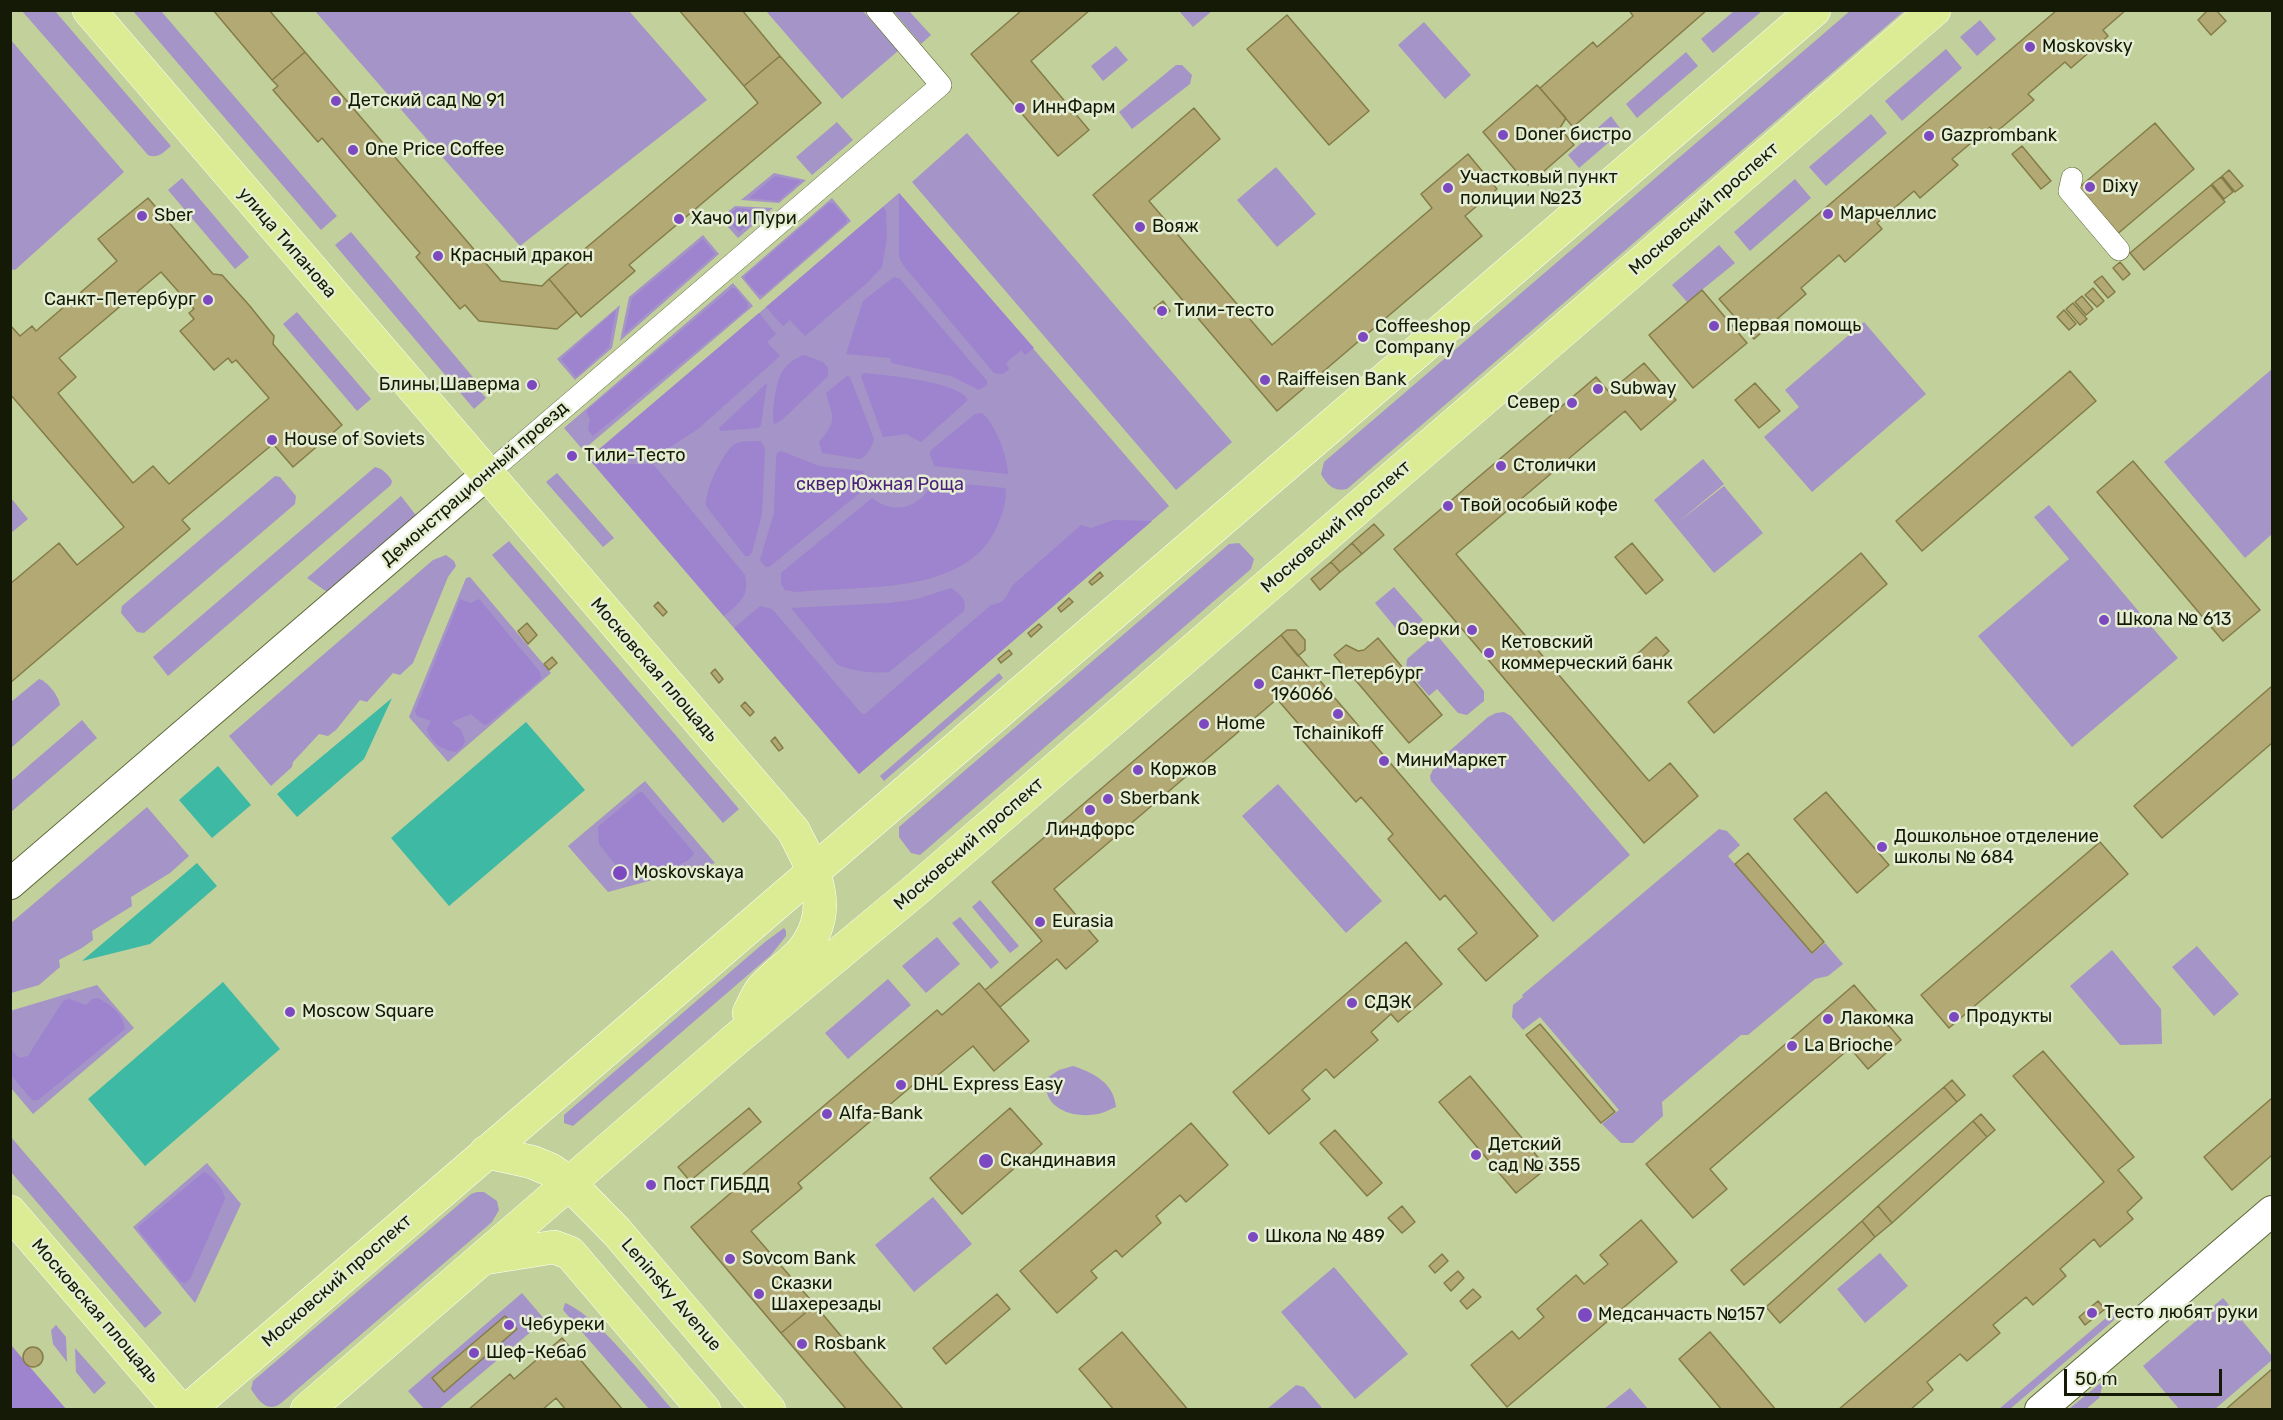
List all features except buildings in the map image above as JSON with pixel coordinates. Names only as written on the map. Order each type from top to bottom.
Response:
[{"type":"main road","name":"улица Типанова","points":[[88,10],[486,475]]},
{"type":"main road","name":"Московский проспект","points":[[188,1410],[1814,10]]},
{"type":"main road","name":"Московский проспект","points":[[307,1410],[736,1039],[918,888],[1934,10]]},
{"type":"main road","name":"Московская площадь","points":[[486,475],[793,830],[814,870]]},
{"type":"main road","name":"Московский проспект","points":[[736,1039],[761,990],[800,953],[811,937],[820,916],[821,896],[814,870]]},
{"type":"main road","points":[[486,1152],[532,1162],[551,1170],[570,1184]]},
{"type":"main road","name":"Leninsky Avenue","points":[[570,1184],[617,1232],[769,1410]]},
{"type":"main road","name":"Московская площадь","points":[[10,1212],[180,1410]]},
{"type":"main road","points":[[483,1258],[554,1247],[570,1254],[704,1410]]},
{"type":"street","name":"Демонстрационный проезд","points":[[10,884],[941,85],[877,10]]},
{"type":"street","points":[[2072,178],[2069,191],[2119,250]]},
{"type":"street","points":[[2040,1410],[2272,1211]]},
{"type":"green space","points":[[22,11],[55,11],[171,146],[158,155],[148,155]]},
{"type":"green space","points":[[133,11],[161,11],[337,216],[321,230]]},
{"type":"green space","points":[[315,11],[629,11],[707,100],[520,246]]},
{"type":"green space","points":[[766,11],[863,11],[898,51],[842,99]]},
{"type":"green space","points":[[893,11],[909,11],[931,35],[921,44]]},
{"type":"green space","points":[[1179,11],[1212,11],[1193,27]]},
{"type":"green space","points":[[1734,11],[1762,11],[1713,53],[1701,39]]},
{"type":"green space","points":[[1850,11],[1904,11],[1347,489],[1338,489],[1328,484],[1321,474],[1324,462]]},
{"type":"green space","points":[[1980,20],[1996,39],[1977,56],[1960,37]]},
{"type":"green space","points":[[1424,22],[1471,75],[1445,99],[1398,45]]},
{"type":"green space","points":[[10,39],[124,172],[15,270],[10,269]]},
{"type":"green space","points":[[1116,46],[1128,60],[1103,81],[1091,66]]},
{"type":"green space","points":[[1946,49],[1962,68],[1902,121],[1885,101]]},
{"type":"green space","points":[[1686,52],[1698,66],[1637,118],[1626,104]]},
{"type":"green space","points":[[1176,65],[1182,65],[1192,75],[1190,84],[1132,129],[1119,112]]},
{"type":"green space","points":[[1871,114],[1887,133],[1826,186],[1809,167]]},
{"type":"green space","points":[[1611,116],[1622,131],[1579,168],[1568,155]]},
{"type":"green space","points":[[837,122],[853,140],[812,175],[796,157]]},
{"type":"green space","points":[[967,133],[1232,442],[1176,490],[912,182]]},
{"type":"green space","points":[[1276,167],[1316,214],[1277,247],[1237,200]]},
{"type":"green space","points":[[774,173],[806,180],[779,203],[741,200]]},
{"type":"green space","points":[[182,178],[249,257],[235,269],[168,190]]},
{"type":"green space","points":[[1795,179],[1811,198],[1750,251],[1734,232]]},
{"type":"green space","name":"сквер Южная Роща","points":[[899,193],[1169,506],[859,774],[589,459]]},
{"type":"green space","points":[[832,198],[851,221],[760,300],[741,277]]},
{"type":"green space","points":[[735,206],[773,208],[738,238],[720,218]]},
{"type":"green space","points":[[351,232],[477,382],[474,384],[486,398],[474,409],[335,245]]},
{"type":"green space","points":[[703,235],[719,254],[620,341],[629,297]]},
{"type":"green space","points":[[1719,245],[1735,263],[1687,302],[1672,285]]},
{"type":"green space","points":[[733,283],[753,306],[583,450],[564,428]]},
{"type":"green space","points":[[620,305],[612,348],[575,380],[557,359]]},
{"type":"green space","points":[[297,312],[371,399],[357,411],[283,324]]},
{"type":"green space","points":[[1864,322],[1926,394],[1812,492],[1764,437],[1799,407],[1785,390]]},
{"type":"green space","points":[[2272,369],[2272,534],[2245,558],[2164,462]]},
{"type":"green space","points":[[1703,459],[1724,484],[1676,524],[1724,486],[1763,533],[1714,573],[1654,500]]},
{"type":"green space","points":[[375,467],[387,474],[392,481],[391,485],[168,676],[153,657]]},
{"type":"green space","points":[[557,473],[614,538],[603,547],[546,482]]},
{"type":"green space","points":[[275,476],[280,477],[296,496],[295,504],[144,633],[137,632],[121,613],[122,606]]},
{"type":"green space","points":[[401,496],[418,518],[330,594],[307,578]]},
{"type":"green space","points":[[11,498],[28,519],[10,533]]},
{"type":"green space","points":[[2049,505],[2178,658],[2072,747],[1978,636],[2069,559],[2034,517]]},
{"type":"green space","points":[[509,541],[739,809],[723,823],[492,555]]},
{"type":"green space","points":[[1239,543],[1254,559],[1251,569],[920,855],[911,853],[899,837],[899,827],[1229,544]]},
{"type":"green space","points":[[446,555],[454,561],[456,566],[448,577],[413,663],[400,675],[393,673],[367,702],[360,700],[336,730],[328,736],[319,734],[293,762],[292,767],[271,786],[229,736],[433,560]]},
{"type":"green space","points":[[470,577],[551,673],[448,762],[409,717],[466,578]]},
{"type":"green space","points":[[1394,587],[1423,620],[1403,637],[1375,603]]},
{"type":"green space","points":[[1436,634],[1484,691],[1484,701],[1467,715],[1458,713],[1437,689],[1429,696],[1406,669],[1407,659]]},
{"type":"green space","points":[[999,673],[1003,678],[884,781],[880,776]]},
{"type":"green space","points":[[39,679],[52,689],[60,705],[11,748],[11,702]]},
{"type":"green space","points":[[1504,712],[1511,716],[1630,855],[1553,922],[1431,781],[1430,776],[1436,763],[1488,717]]},
{"type":"green space","points":[[82,720],[97,738],[11,812],[11,781]]},
{"type":"green space","points":[[645,781],[715,863],[608,892],[568,846]]},
{"type":"green space","points":[[1278,784],[1382,901],[1346,933],[1242,816]]},
{"type":"green space","points":[[147,807],[189,856],[170,873],[131,897],[132,906],[92,931],[93,940],[59,960],[60,967],[39,985],[11,993],[11,923]]},
{"type":"green space","points":[[1719,829],[1727,831],[1740,845],[1728,856],[1812,954],[1825,943],[1843,964],[1828,976],[1815,979],[1748,1035],[1741,1035],[1662,1102],[1663,1116],[1633,1143],[1621,1143],[1602,1124],[1619,1110],[1540,1017],[1523,1030],[1512,1017],[1513,1005]]},
{"type":"green space","points":[[980,900],[1019,946],[1010,953],[972,907]]},
{"type":"green space","points":[[960,917],[999,962],[991,969],[952,923]]},
{"type":"green space","points":[[784,928],[786,936],[771,955],[573,1126],[564,1123],[564,1115]]},
{"type":"green space","points":[[937,937],[960,964],[926,993],[902,966]]},
{"type":"green space","points":[[2197,946],[2239,994],[2214,1016],[2172,967]]},
{"type":"green space","points":[[2112,950],[2161,1009],[2162,1044],[2120,1045],[2070,986]]},
{"type":"green space","points":[[888,979],[911,1005],[848,1059],[825,1033]]},
{"type":"green space","points":[[97,985],[134,1028],[33,1114],[11,1088],[10,1011]]},
{"type":"green space","points":[[1073,1066],[1102,1080],[1111,1091],[1116,1107],[1098,1114],[1078,1115],[1053,1104],[1048,1097],[1047,1078],[1059,1070]]},
{"type":"green space","points":[[11,1137],[162,1313],[145,1328],[11,1172]]},
{"type":"green space","points":[[207,1163],[241,1204],[195,1303],[133,1227]]},
{"type":"green space","points":[[484,1192],[497,1201],[499,1210],[492,1222],[280,1404],[271,1407],[260,1401],[251,1389],[253,1381],[471,1194]]},
{"type":"green space","points":[[933,1197],[972,1244],[914,1292],[875,1245]]},
{"type":"green space","points":[[1880,1253],[1908,1286],[1865,1323],[1837,1289]]},
{"type":"green space","points":[[1334,1267],[1408,1354],[1355,1399],[1281,1312]]},
{"type":"green space","points":[[522,1293],[545,1320],[439,1409],[424,1409],[408,1391]]},
{"type":"green space","points":[[2223,1298],[2272,1356],[2272,1360],[2215,1409],[2179,1409],[2143,1366]]},
{"type":"green space","points":[[565,1303],[578,1310],[607,1335],[672,1409],[649,1409],[563,1310]]},
{"type":"green space","points":[[2113,1312],[2115,1318],[2113,1321],[2010,1409],[1999,1409]]},
{"type":"green space","points":[[56,1325],[66,1337],[67,1362],[53,1344],[51,1330]]},
{"type":"green space","points":[[75,1348],[106,1383],[94,1394],[76,1372]]},
{"type":"green space","points":[[2104,1380],[2099,1398],[2086,1409],[2069,1409]]},
{"type":"green space","points":[[1296,1385],[1304,1387],[1323,1409],[1267,1409]]},
{"type":"green space","points":[[1630,1388],[1648,1409],[1604,1409]]},
{"type":"shaded area","points":[[775,176],[801,181],[778,201],[749,198]]},
{"type":"shaded area","points":[[899,193],[1034,348],[1025,355],[1021,350],[1006,363],[1009,369],[1003,374],[994,373],[903,265],[899,257]]},
{"type":"shaded area","points":[[829,203],[833,203],[847,219],[846,223],[763,295],[759,295],[745,276]]},
{"type":"shaded area","points":[[883,207],[886,211],[887,238],[882,267],[868,282],[805,336],[790,320],[783,326],[766,307]]},
{"type":"shaded area","points":[[737,208],[765,211],[739,232],[725,217]]},
{"type":"shaded area","points":[[703,239],[715,254],[624,334],[632,298]]},
{"type":"shaded area","points":[[894,277],[900,279],[987,381],[987,385],[979,390],[951,376],[892,363],[890,358],[846,354],[863,301]]},
{"type":"shaded area","points":[[732,288],[735,288],[748,304],[748,308],[593,436],[588,430],[590,420],[586,411]]},
{"type":"shaded area","points":[[616,310],[609,347],[576,377],[561,359]]},
{"type":"shaded area","points":[[759,313],[776,334],[767,342],[780,356],[698,429],[664,451],[598,450]]},
{"type":"shaded area","points":[[804,355],[823,362],[828,368],[828,376],[782,420],[774,424],[776,390],[780,376],[789,364]]},
{"type":"shaded area","points":[[864,373],[937,384],[951,388],[968,400],[921,442],[906,434],[883,437],[861,376]]},
{"type":"shaded area","points":[[847,376],[850,377],[874,439],[869,451],[860,459],[822,453],[819,442],[829,429],[832,419],[826,393]]},
{"type":"shaded area","points":[[767,383],[761,425],[758,428],[720,431],[719,428]]},
{"type":"shaded area","points":[[982,413],[992,424],[1000,441],[1008,474],[934,466],[930,451],[975,414]]},
{"type":"shaded area","points":[[761,441],[765,449],[762,514],[752,552],[749,556],[745,556],[706,506],[706,499],[716,471],[726,453],[737,443]]},
{"type":"shaded area","points":[[781,451],[819,466],[863,471],[867,487],[769,567],[766,567],[760,560],[774,513],[776,458],[777,453]]},
{"type":"shaded area","points":[[589,459],[616,464],[653,464],[745,575],[745,594],[739,603],[724,616]]},
{"type":"shaded area","points":[[934,481],[1005,488],[1005,502],[998,524],[984,548],[963,564],[938,576],[911,583],[796,592],[785,590],[781,584],[781,573],[872,498],[886,506],[900,508],[920,499]]},
{"type":"shaded area","points":[[1114,520],[1152,521],[859,774],[734,628],[760,606],[772,609],[861,713],[865,714],[991,605],[1003,601],[1013,585],[1081,525],[1091,528]]},
{"type":"shaded area","points":[[951,588],[965,603],[964,611],[889,672],[863,672],[838,665],[791,608],[889,603],[917,599]]},
{"type":"shaded area","points":[[460,599],[471,603],[479,599],[540,672],[541,679],[488,724],[484,725],[471,714],[451,722],[461,730],[465,741],[456,752],[446,750],[434,742],[427,729],[431,721],[417,716],[415,711]]},
{"type":"shaded area","points":[[642,792],[694,853],[690,858],[675,866],[627,876],[599,844],[598,827]]},
{"type":"shaded area","points":[[98,998],[116,1011],[125,1029],[38,1100],[32,1100],[11,1075],[11,1049],[19,1058],[28,1056],[63,1001],[69,999],[86,1005],[92,999]]},
{"type":"shaded area","points":[[204,1172],[218,1184],[225,1199],[190,1279],[185,1283],[181,1282],[138,1227]]},
{"type":"shaded area","points":[[11,1345],[66,1409],[11,1409]]},
{"type":"water","points":[[392,698],[364,759],[297,817],[277,794]]},
{"type":"water","points":[[526,722],[585,790],[449,906],[391,838]]},
{"type":"water","points":[[218,766],[251,805],[212,838],[179,800]]},
{"type":"water","points":[[197,863],[217,886],[150,944],[82,961]]},
{"type":"water","points":[[223,982],[280,1049],[145,1166],[88,1099]]},
{"type":"place","name":"Moskovsky","points":[[2030,47]]},
{"type":"place","name":"Детский сад № 91","points":[[336,101]]},
{"type":"place","name":"ИннФарм","points":[[1020,108]]},
{"type":"place","name":"Doner бистро","points":[[1503,135]]},
{"type":"place","name":"Gazprombank","points":[[1929,136]]},
{"type":"place","name":"One Price Coffee","points":[[353,150]]},
{"type":"place","name":"Dixy","points":[[2090,187]]},
{"type":"place","name":"Участковый пункт полиции №23","points":[[1448,188]]},
{"type":"place","name":"Марчеллис","points":[[1828,214]]},
{"type":"place","name":"Sber","points":[[142,216]]},
{"type":"place","name":"Хачо и Пури","points":[[679,219]]},
{"type":"place","name":"Вояж","points":[[1140,227]]},
{"type":"place","name":"Красный дракон","points":[[438,256]]},
{"type":"place","name":"Санкт-Петербург","points":[[208,300]]},
{"type":"place","name":"Тили-тесто","points":[[1162,311]]},
{"type":"place","name":"Первая помощь","points":[[1714,326]]},
{"type":"place","name":"Coffeeshop Company","points":[[1363,337]]},
{"type":"place","name":"Raiffeisen Bank","points":[[1265,380]]},
{"type":"place","name":"Блины,Шаверма","points":[[532,385]]},
{"type":"place","name":"Subway","points":[[1598,389]]},
{"type":"place","name":"Север","points":[[1572,403]]},
{"type":"place","name":"House of Soviets","points":[[272,440]]},
{"type":"place","name":"Тили-Тесто","points":[[572,456]]},
{"type":"place","name":"Столички","points":[[1501,466]]},
{"type":"place","name":"Твой особый кофе","points":[[1448,506]]},
{"type":"place","name":"Школа № 613","points":[[2104,620]]},
{"type":"place","name":"Озерки","points":[[1472,630]]},
{"type":"place","name":"Кетовский коммерческий банк","points":[[1489,653]]},
{"type":"place","name":"Санкт-Петербург 196066","points":[[1259,684]]},
{"type":"place","name":"Tchainikoff","points":[[1338,714]]},
{"type":"place","name":"Home","points":[[1204,724]]},
{"type":"place","name":"МиниМаркет","points":[[1384,761]]},
{"type":"place","name":"Коржов","points":[[1138,770]]},
{"type":"place","name":"Sberbank","points":[[1108,799]]},
{"type":"place","name":"Линдфорс","points":[[1090,810]]},
{"type":"place","name":"Дошкольное отделение школы № 684","points":[[1882,847]]},
{"type":"place","name":"Moskovskaya","points":[[620,873]]},
{"type":"place","name":"Eurasia","points":[[1040,922]]},
{"type":"place","name":"СДЭК","points":[[1352,1003]]},
{"type":"place","name":"Moscow Square","points":[[290,1012]]},
{"type":"place","name":"Продукты","points":[[1954,1017]]},
{"type":"place","name":"Лакомка","points":[[1828,1019]]},
{"type":"place","name":"La Brioche","points":[[1792,1046]]},
{"type":"place","name":"DHL Express Easy","points":[[901,1085]]},
{"type":"place","name":"Alfa-Bank","points":[[827,1114]]},
{"type":"place","name":"Детский сад № 355","points":[[1476,1155]]},
{"type":"place","name":"Скандинавия","points":[[986,1161]]},
{"type":"place","name":"Пост ГИБДД","points":[[651,1185]]},
{"type":"place","name":"Школа № 489","points":[[1253,1237]]},
{"type":"place","name":"Sovcom Bank","points":[[730,1259]]},
{"type":"place","name":"Сказки Шахерезады","points":[[759,1294]]},
{"type":"place","name":"Тесто любят руки","points":[[2092,1313]]},
{"type":"place","name":"Медсанчасть №157","points":[[1585,1315]]},
{"type":"place","name":"Чебуреки","points":[[509,1325]]},
{"type":"place","name":"Rosbank","points":[[802,1344]]},
{"type":"place","name":"Шеф-Кебаб","points":[[474,1353]]}]
